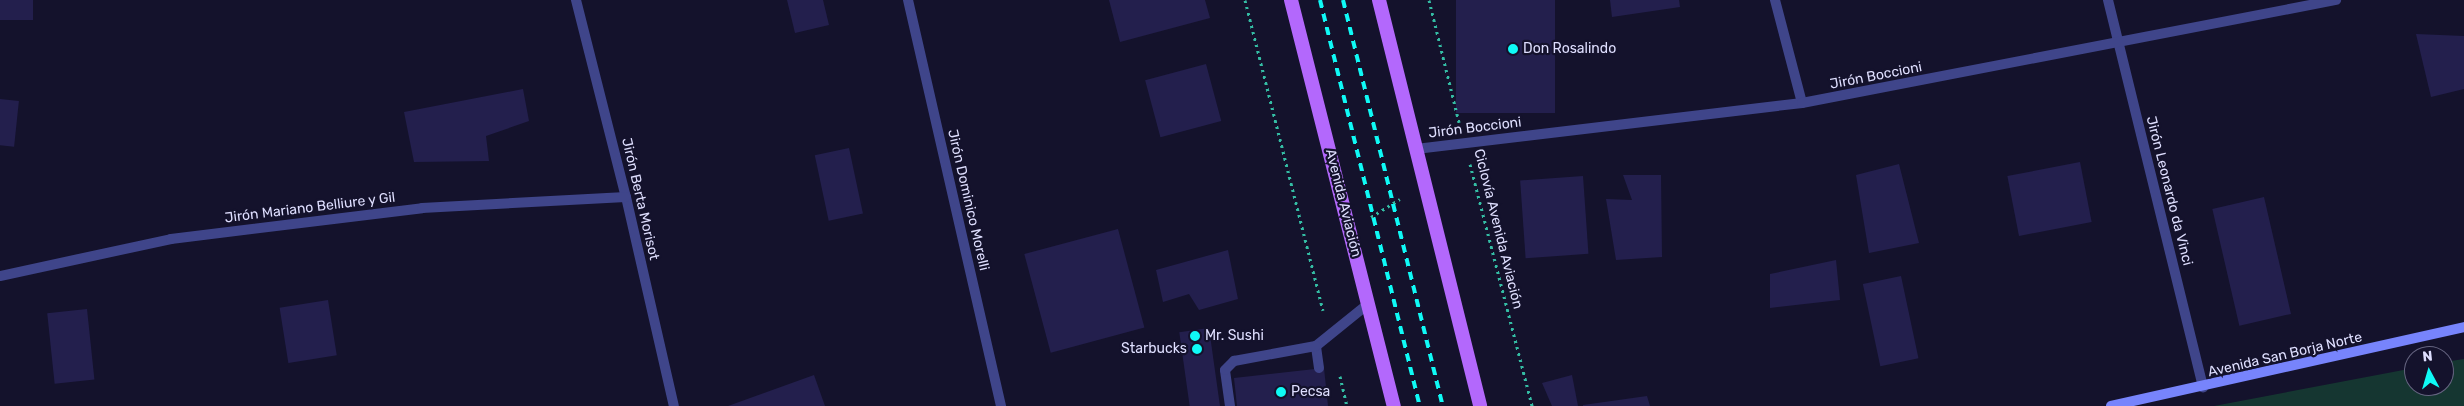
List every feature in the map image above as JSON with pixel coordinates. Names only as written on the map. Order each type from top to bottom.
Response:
[{"type":"main road","name":"Avenida Aviación","points":[[1291,0],[1394,406]]},
{"type":"main road","points":[[1379,0],[1480,406]]},
{"type":"main road","name":"Avenida San Borja Norte","points":[[2111,406],[2203,388],[2464,327]]},
{"type":"street","name":"Jirón Berta Morisot","points":[[576,0],[626,197],[674,406]]},
{"type":"street","name":"Jirón Dominico Morelli","points":[[908,0],[1001,406]]},
{"type":"street","points":[[1775,0],[1802,103]]},
{"type":"street","name":"Jirón Leonardo da Vinci","points":[[2108,0],[2203,388]]},
{"type":"street","name":"Jirón Boccioni","points":[[1416,148],[1802,103],[2119,44],[2336,0]]},
{"type":"street","name":"Jirón Mariano Belliure y Gil","points":[[0,276],[190,237],[422,208],[626,197]]},
{"type":"street","points":[[1230,406],[1225,370],[1234,361],[1316,346],[1368,304]]},
{"type":"street","points":[[1316,346],[1319,368]]},
{"type":"path","points":[[1245,0],[1347,406]]},
{"type":"path","name":"Ciclovía Avenida Aviación","points":[[1429,0],[1532,406]]},
{"type":"path","points":[[1371,217],[1400,199]]},
{"type":"green space","points":[[2464,359],[2464,406],[2214,406],[2404,370],[2404,396],[2454,396],[2454,360]]},
{"type":"building","points":[[0,0],[33,0],[33,20],[0,20]]},
{"type":"building","points":[[787,0],[823,0],[829,25],[795,33]]},
{"type":"building","points":[[1109,0],[1205,0],[1210,18],[1120,42]]},
{"type":"building","name":"Don Rosalindo","points":[[1456,0],[1555,0],[1555,113],[1456,113]]},
{"type":"building","points":[[1610,0],[1679,0],[1680,7],[1612,17]]},
{"type":"building","points":[[2416,34],[2464,36],[2464,89],[2431,97]]},
{"type":"building","points":[[1206,64],[1221,121],[1160,137],[1145,80]]},
{"type":"building","points":[[523,89],[529,121],[486,136],[489,161],[414,162],[404,112]]},
{"type":"building","points":[[0,99],[19,101],[14,147],[0,145]]},
{"type":"building","points":[[849,148],[863,214],[829,221],[815,155]]},
{"type":"building","points":[[2080,162],[2092,222],[2019,236],[2007,176]]},
{"type":"building","points":[[1899,164],[1919,243],[1869,253],[1856,175]]},
{"type":"building","points":[[1623,175],[1661,175],[1662,257],[1616,260],[1606,199],[1632,200]]},
{"type":"building","points":[[1583,176],[1588,254],[1526,258],[1520,180]]},
{"type":"building","points":[[2264,197],[2291,314],[2239,326],[2212,209]]},
{"type":"building","points":[[1118,229],[1144,328],[1051,353],[1024,254]]},
{"type":"building","points":[[1228,250],[1238,299],[1199,310],[1189,294],[1163,302],[1156,270]]},
{"type":"building","points":[[1836,260],[1840,300],[1770,308],[1770,274]]},
{"type":"building","points":[[1901,276],[1918,358],[1880,366],[1863,284]]},
{"type":"building","points":[[328,300],[337,355],[288,363],[280,308]]},
{"type":"building","points":[[87,309],[94,380],[55,384],[47,313]]},
{"type":"building","points":[[1209,328],[1220,406],[1190,406],[1179,332]]},
{"type":"building","name":"Pecsa","points":[[1324,368],[1328,406],[1237,406],[1234,378]]},
{"type":"building","points":[[814,375],[825,406],[728,406]]},
{"type":"building","points":[[1572,375],[1578,406],[1552,406],[1542,383]]},
{"type":"building","points":[[1647,396],[1650,406],[1583,406],[1583,405]]},
{"type":"railway","points":[[1320,0],[1420,406]]},
{"type":"railway","points":[[1343,0],[1443,406]]},
{"type":"place","name":"Don Rosalindo","points":[[1513,49]]},
{"type":"place","name":"Mr. Sushi","points":[[1195,336]]},
{"type":"place","name":"Starbucks","points":[[1197,349]]},
{"type":"place","name":"Pecsa","points":[[1281,392]]}]
